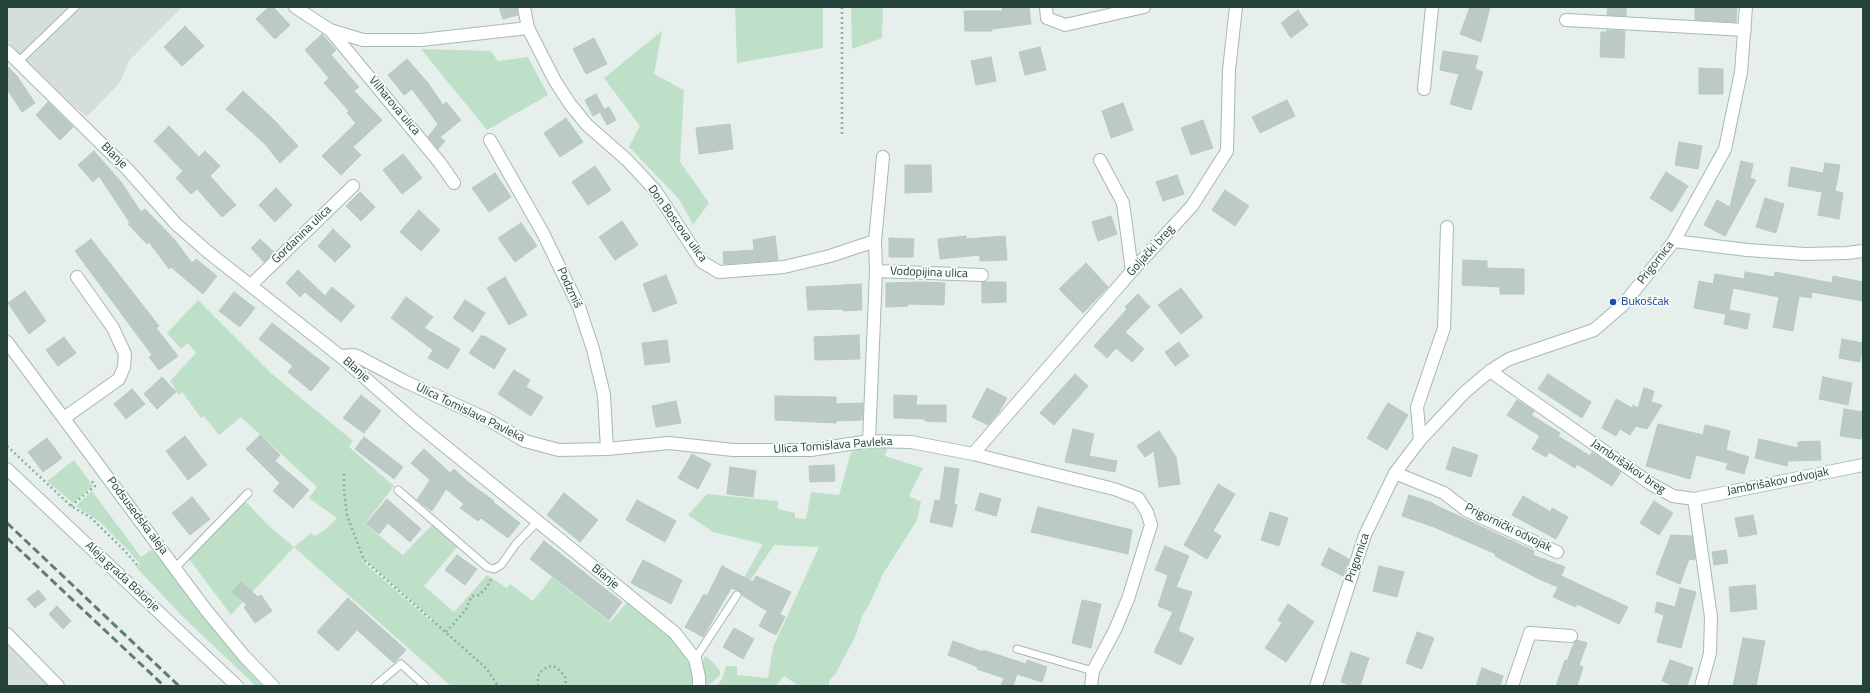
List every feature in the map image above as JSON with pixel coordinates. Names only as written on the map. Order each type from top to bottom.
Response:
[{"type":"street","points":[[296,7],[330,30],[363,40],[421,40],[528,28]]},
{"type":"street","name":"Don Boscova ulica","points":[[524,7],[528,28],[555,82],[570,104],[587,125],[627,160],[655,190],[702,262],[719,272],[784,267],[830,256],[875,241]]},
{"type":"street","points":[[1046,7],[1047,18],[1065,25],[1144,7]]},
{"type":"street","name":"Goljački breg","points":[[973,454],[1132,271],[1192,206],[1227,151],[1229,70],[1236,7]]},
{"type":"street","points":[[1424,89],[1432,7]]},
{"type":"street","name":"Prigornica","points":[[1316,686],[1365,535],[1395,473],[1420,440],[1465,392],[1490,371],[1509,359],[1594,330],[1624,305],[1674,241],[1724,150],[1741,72],[1746,7]]},
{"type":"street","points":[[1566,20],[1745,30]]},
{"type":"street","name":"Vilharova ulica","points":[[330,30],[436,157],[454,183]]},
{"type":"street","name":"Blanje","points":[[7,51],[128,170],[176,224],[208,252],[340,356],[414,421],[675,633],[695,660],[700,677],[699,686]]},
{"type":"street","name":"Podzmiš","points":[[490,140],[543,233],[578,307],[592,349],[604,395],[607,449]]},
{"type":"street","points":[[869,441],[876,272],[875,241],[883,156]]},
{"type":"street","points":[[1100,160],[1123,203],[1132,271]]},
{"type":"street","name":"Gordanina ulica","points":[[251,285],[353,186]]},
{"type":"street","points":[[1420,440],[1417,407],[1444,328],[1447,227]]},
{"type":"street","points":[[1674,241],[1747,250],[1805,254],[1863,252]]},
{"type":"street","name":"Vodopijina ulica","points":[[876,272],[982,276]]},
{"type":"street","points":[[64,418],[119,379],[124,367],[124,354],[113,328],[77,277]]},
{"type":"street","name":"Podsusedska aleja","points":[[7,342],[220,627],[244,656],[273,686]]},
{"type":"street","name":"Ulica Tomislava Pavleka","points":[[340,356],[352,355],[359,357],[404,381],[487,419],[525,441],[559,450],[607,449],[669,443],[733,450],[811,450],[869,441],[911,442],[973,454],[1114,489],[1138,498],[1147,512],[1151,525],[1128,598],[1115,630],[1093,671],[1091,686]]},
{"type":"street","name":"Jambrišakov breg","points":[[1490,371],[1651,484],[1672,496],[1694,499]]},
{"type":"street","name":"Jambrišakov odvojak","points":[[1694,499],[1863,465]]},
{"type":"street","name":"Aleja grada Bolonje","points":[[7,469],[237,686]]},
{"type":"street","name":"Prigornički odvojak","points":[[1395,473],[1444,493],[1466,510],[1557,552]]},
{"type":"street","points":[[1694,499],[1711,617],[1710,653],[1701,686]]},
{"type":"street","points":[[1512,686],[1530,633],[1571,636]]},
{"type":"street","points":[[7,634],[58,686]]},
{"type":"lane","points":[[18,62],[75,7]]},
{"type":"lane","points":[[398,490],[487,567],[494,569],[500,565],[537,522]]},
{"type":"lane","points":[[176,568],[248,493]]},
{"type":"lane","points":[[695,660],[737,595]]},
{"type":"lane","points":[[1017,649],[1093,671]]},
{"type":"lane","points":[[376,686],[401,664],[425,686]]},
{"type":"path","points":[[842,7],[842,134]]},
{"type":"path","points":[[7,446],[72,506],[90,517],[138,566]]},
{"type":"path","points":[[344,474],[344,491],[348,515],[364,560],[486,668],[498,686]]},
{"type":"path","points":[[72,506],[95,486],[91,479]]},
{"type":"path","points":[[446,632],[465,611],[472,596],[479,595],[487,587],[494,569]]},
{"type":"path","points":[[538,686],[538,677],[540,672],[547,667],[553,666],[565,676],[566,686]]},
{"type":"shaded area","points":[[7,7],[182,7],[129,61],[120,82],[94,110],[86,116],[70,103],[7,41]]},
{"type":"shaded area","points":[[7,644],[48,686],[7,686]]},
{"type":"green space","points":[[735,7],[823,7],[823,48],[737,63]]},
{"type":"green space","points":[[851,7],[883,7],[882,38],[852,49]]},
{"type":"green space","points":[[662,31],[654,74],[684,90],[680,162],[709,203],[693,225],[679,199],[629,147],[640,126],[604,78]]},
{"type":"green space","points":[[421,49],[491,51],[498,61],[528,57],[548,95],[487,130]]},
{"type":"green space","points":[[198,300],[271,373],[353,441],[349,447],[394,486],[365,524],[403,555],[433,524],[458,546],[424,586],[454,612],[487,575],[507,588],[510,584],[533,601],[552,577],[610,622],[628,601],[676,639],[691,664],[694,686],[451,686],[294,547],[311,533],[315,536],[326,529],[337,518],[309,498],[317,487],[241,417],[219,435],[204,416],[201,418],[182,392],[179,395],[170,381],[196,353],[188,343],[181,349],[167,333]],"holes":[[[365,560],[434,621],[433,623],[362,561]]]},
{"type":"green space","points":[[889,444],[885,456],[923,468],[909,496],[921,502],[917,520],[883,574],[869,605],[862,616],[856,635],[836,673],[829,681],[829,686],[799,686],[784,676],[776,686],[717,686],[722,679],[726,666],[737,666],[737,675],[768,678],[773,647],[819,547],[774,545],[741,594],[736,592],[763,544],[713,532],[688,515],[707,494],[778,501],[778,509],[795,513],[795,518],[806,519],[811,492],[839,495],[851,452],[867,447]]},
{"type":"green space","points":[[74,460],[93,486],[73,503],[47,481]]},
{"type":"green space","points":[[92,491],[141,557],[151,550],[155,551],[232,652],[263,686],[256,686],[183,617],[136,567],[140,564],[125,547],[100,522],[76,506]]},
{"type":"green space","points":[[245,501],[271,528],[294,547],[231,615],[189,559]]},
{"type":"green space","points":[[705,656],[714,663],[720,671],[720,675],[709,685],[706,685],[702,662]]},
{"type":"building","points":[[269,7],[273,7],[290,25],[275,39],[256,19]]},
{"type":"building","points":[[499,7],[517,7],[518,15],[503,19]]},
{"type":"building","points":[[1002,7],[1029,7],[1031,24],[992,29],[992,31],[965,31],[964,11],[1003,11]]},
{"type":"building","points":[[1470,7],[1490,7],[1481,42],[1460,34]]},
{"type":"building","points":[[1608,7],[1626,7],[1626,16],[1607,15]]},
{"type":"building","points":[[1695,7],[1737,7],[1736,22],[1695,20]]},
{"type":"building","points":[[1298,10],[1308,25],[1291,38],[1281,23]]},
{"type":"building","points":[[185,26],[204,46],[182,66],[164,47]]},
{"type":"building","points":[[1607,30],[1625,31],[1624,58],[1600,57],[1601,32],[1607,32]]},
{"type":"building","points":[[322,34],[336,50],[331,55],[359,87],[354,91],[382,120],[353,147],[361,155],[341,175],[322,156],[356,123],[347,113],[349,111],[324,83],[329,78],[305,50]]},
{"type":"building","points":[[594,38],[607,64],[586,74],[573,49]]},
{"type":"building","points":[[1040,47],[1046,70],[1025,75],[1019,52]]},
{"type":"building","points":[[1443,51],[1478,56],[1475,69],[1483,72],[1471,110],[1450,104],[1459,74],[1440,70]]},
{"type":"building","points":[[991,57],[996,81],[976,85],[971,61]]},
{"type":"building","points":[[407,59],[428,83],[443,105],[446,102],[461,120],[440,137],[445,141],[438,149],[428,137],[438,124],[412,89],[404,95],[388,75]]},
{"type":"building","points":[[7,66],[17,76],[35,103],[22,112],[7,89]]},
{"type":"building","points":[[1699,68],[1723,69],[1723,94],[1699,94]]},
{"type":"building","points":[[243,91],[274,120],[298,146],[280,163],[265,144],[226,109]]},
{"type":"building","points":[[596,94],[604,109],[609,107],[616,120],[607,125],[600,112],[593,116],[585,100]]},
{"type":"building","points":[[1287,100],[1295,116],[1260,133],[1252,117]]},
{"type":"building","points":[[48,102],[73,127],[60,140],[36,115]]},
{"type":"building","points":[[1123,103],[1133,130],[1111,138],[1102,111]]},
{"type":"building","points":[[566,118],[583,142],[560,157],[544,133]]},
{"type":"building","points":[[1203,120],[1213,148],[1191,155],[1181,128]]},
{"type":"building","points":[[730,124],[733,149],[699,154],[696,128]]},
{"type":"building","points":[[169,126],[199,157],[205,151],[220,166],[210,176],[236,205],[222,217],[197,189],[191,194],[176,178],[183,171],[154,141]]},
{"type":"building","points":[[1679,142],[1702,146],[1698,169],[1675,165]]},
{"type":"building","points":[[94,151],[121,182],[141,212],[145,209],[174,239],[192,263],[196,259],[217,276],[203,294],[171,267],[169,269],[149,242],[147,244],[128,224],[130,223],[99,176],[93,182],[78,165]]},
{"type":"building","points":[[403,154],[422,178],[402,194],[383,170]]},
{"type":"building","points":[[1741,161],[1753,164],[1750,178],[1756,180],[1725,236],[1704,225],[1717,200],[1730,207]]},
{"type":"building","points":[[1825,163],[1840,165],[1835,191],[1843,193],[1839,219],[1818,215],[1822,192],[1788,186],[1791,167],[1823,173]]},
{"type":"building","points":[[905,165],[931,165],[932,192],[905,193]]},
{"type":"building","points":[[595,166],[611,190],[588,205],[572,182]]},
{"type":"building","points":[[1666,172],[1688,186],[1672,212],[1650,198]]},
{"type":"building","points":[[495,173],[511,197],[489,212],[472,188]]},
{"type":"building","points":[[1177,175],[1184,194],[1163,201],[1156,182]]},
{"type":"building","points":[[276,188],[292,205],[275,222],[259,205]]},
{"type":"building","points":[[1225,190],[1249,206],[1235,226],[1212,210]]},
{"type":"building","points":[[360,192],[375,207],[361,221],[346,206]]},
{"type":"building","points":[[1765,198],[1784,204],[1776,233],[1756,227]]},
{"type":"building","points":[[419,210],[440,230],[421,251],[400,232]]},
{"type":"building","points":[[1111,216],[1117,234],[1098,241],[1092,222]]},
{"type":"building","points":[[622,221],[638,245],[615,260],[599,237]]},
{"type":"building","points":[[521,223],[537,246],[515,262],[498,238]]},
{"type":"building","points":[[333,229],[351,246],[335,262],[318,246]]},
{"type":"building","points":[[775,236],[778,260],[724,264],[723,252],[754,250],[753,240]]},
{"type":"building","points":[[966,236],[966,239],[1005,236],[1007,260],[980,261],[980,255],[940,259],[938,239]]},
{"type":"building","points":[[889,238],[914,239],[913,257],[889,257]]},
{"type":"building","points":[[91,239],[159,326],[156,328],[178,356],[159,370],[149,357],[152,355],[75,251]]},
{"type":"building","points":[[260,239],[274,252],[264,262],[251,248]]},
{"type":"building","points":[[1463,260],[1487,261],[1487,268],[1524,269],[1524,294],[1500,294],[1500,287],[1462,285]]},
{"type":"building","points":[[1086,263],[1108,287],[1083,313],[1059,289]]},
{"type":"building","points":[[298,270],[325,296],[332,287],[355,306],[341,322],[305,292],[300,297],[286,283]]},
{"type":"building","points":[[1745,272],[1774,277],[1775,272],[1832,283],[1833,276],[1863,282],[1863,301],[1812,292],[1811,298],[1799,296],[1793,331],[1773,327],[1779,297],[1733,288],[1729,310],[1750,314],[1747,329],[1724,324],[1726,314],[1694,308],[1699,281],[1713,284],[1715,274],[1744,279]]},
{"type":"building","points":[[666,275],[677,303],[653,312],[643,284]]},
{"type":"building","points":[[505,277],[527,315],[509,325],[487,288]]},
{"type":"building","points":[[982,282],[1006,282],[1006,302],[982,303]]},
{"type":"building","points":[[886,283],[945,283],[944,305],[908,304],[908,306],[886,307]]},
{"type":"building","points":[[861,284],[862,310],[808,310],[806,287]]},
{"type":"building","points":[[1181,288],[1203,317],[1181,334],[1158,305]]},
{"type":"building","points":[[25,291],[46,321],[29,334],[8,303]]},
{"type":"building","points":[[234,292],[255,308],[240,327],[219,311]]},
{"type":"building","points":[[1138,294],[1150,307],[1125,332],[1144,349],[1132,362],[1116,348],[1107,358],[1094,346],[1127,309],[1125,307]]},
{"type":"building","points":[[406,297],[433,317],[424,328],[460,349],[448,369],[428,358],[433,350],[391,318]]},
{"type":"building","points":[[465,300],[485,313],[473,332],[453,318]]},
{"type":"building","points":[[272,323],[330,368],[311,391],[288,372],[293,366],[259,339]]},
{"type":"building","points":[[859,335],[860,359],[815,360],[814,337]]},
{"type":"building","points":[[481,336],[485,336],[506,349],[494,369],[469,353]]},
{"type":"building","points":[[64,337],[76,353],[58,366],[46,350]]},
{"type":"building","points":[[1842,339],[1863,343],[1860,362],[1839,358]]},
{"type":"building","points":[[667,340],[670,362],[645,365],[642,343]]},
{"type":"building","points":[[1179,342],[1189,356],[1175,366],[1165,352]]},
{"type":"building","points":[[514,370],[530,380],[526,387],[543,397],[531,416],[498,394]]},
{"type":"building","points":[[1075,374],[1088,386],[1054,425],[1040,413]]},
{"type":"building","points":[[1548,374],[1591,402],[1582,418],[1538,389]]},
{"type":"building","points":[[162,377],[176,392],[157,409],[144,394]]},
{"type":"building","points":[[1823,377],[1852,383],[1848,405],[1819,399]]},
{"type":"building","points":[[987,388],[1007,398],[999,412],[988,425],[972,417]]},
{"type":"building","points":[[1644,388],[1654,391],[1651,402],[1662,405],[1647,429],[1636,426],[1630,435],[1620,429],[1616,436],[1602,428],[1616,399],[1632,408],[1633,405],[1638,408]]},
{"type":"building","points":[[132,389],[145,404],[126,419],[114,404]]},
{"type":"building","points":[[361,395],[381,411],[364,433],[343,418]]},
{"type":"building","points":[[894,395],[917,396],[916,405],[946,405],[946,422],[925,421],[925,419],[894,418]]},
{"type":"building","points":[[775,396],[836,397],[836,404],[863,403],[862,420],[836,421],[836,423],[775,420]]},
{"type":"building","points":[[1517,400],[1534,411],[1531,415],[1560,433],[1558,436],[1590,456],[1592,452],[1621,472],[1612,486],[1577,464],[1575,468],[1549,452],[1546,457],[1532,449],[1540,436],[1507,415]]},
{"type":"building","points":[[676,401],[681,423],[656,427],[652,406]]},
{"type":"building","points":[[1388,403],[1408,415],[1387,450],[1367,438]]},
{"type":"building","points":[[1844,409],[1863,412],[1861,439],[1840,436]]},
{"type":"building","points":[[1658,424],[1703,435],[1705,425],[1730,431],[1726,450],[1749,457],[1744,474],[1726,469],[1728,463],[1696,455],[1690,479],[1646,466]]},
{"type":"building","points":[[1073,429],[1094,434],[1089,456],[1117,461],[1115,472],[1065,462]]},
{"type":"building","points":[[1159,431],[1176,457],[1180,484],[1159,487],[1154,451],[1145,457],[1137,446]]},
{"type":"building","points":[[260,435],[280,455],[275,461],[309,490],[293,508],[273,491],[280,483],[246,449]]},
{"type":"building","points":[[185,436],[207,465],[188,480],[166,451]]},
{"type":"building","points":[[364,437],[403,467],[394,479],[355,449]]},
{"type":"building","points":[[47,438],[62,458],[43,472],[28,452]]},
{"type":"building","points":[[1759,439],[1798,448],[1798,442],[1820,441],[1821,460],[1788,461],[1787,466],[1755,458]]},
{"type":"building","points":[[1453,447],[1478,455],[1471,477],[1446,469]]},
{"type":"building","points":[[424,449],[450,473],[454,469],[520,523],[508,538],[481,518],[478,521],[460,508],[464,504],[446,489],[432,511],[417,500],[430,480],[411,463]]},
{"type":"building","points":[[692,454],[711,464],[698,489],[678,478]]},
{"type":"building","points":[[834,465],[835,481],[810,482],[809,466]]},
{"type":"building","points":[[730,467],[756,471],[753,497],[727,494]]},
{"type":"building","points":[[945,467],[959,469],[954,504],[957,505],[952,527],[930,522],[935,500],[940,501]]},
{"type":"building","points":[[1218,484],[1235,494],[1213,531],[1221,536],[1207,559],[1184,545]]},
{"type":"building","points":[[564,493],[598,520],[580,542],[547,515]]},
{"type":"building","points":[[980,493],[1001,499],[996,516],[975,510]]},
{"type":"building","points":[[1409,495],[1433,503],[1534,551],[1533,555],[1565,567],[1561,576],[1628,607],[1619,624],[1577,604],[1576,607],[1553,597],[1558,587],[1539,579],[1495,556],[1496,554],[1434,527],[1402,516]]},
{"type":"building","points":[[1523,496],[1551,512],[1552,508],[1568,517],[1556,539],[1512,515]]},
{"type":"building","points":[[192,497],[210,519],[190,535],[172,513]]},
{"type":"building","points":[[387,499],[421,529],[410,542],[388,523],[379,534],[366,524]]},
{"type":"building","points":[[637,500],[676,521],[665,542],[626,520]]},
{"type":"building","points":[[1654,501],[1673,513],[1659,535],[1640,523]]},
{"type":"building","points":[[1038,507],[1132,530],[1128,554],[1031,532]]},
{"type":"building","points":[[1270,512],[1288,518],[1279,546],[1261,540]]},
{"type":"building","points":[[1753,515],[1757,534],[1739,537],[1735,518]]},
{"type":"building","points":[[1671,535],[1692,536],[1695,560],[1689,559],[1680,584],[1656,574]]},
{"type":"building","points":[[544,541],[622,602],[609,620],[530,559]]},
{"type":"building","points":[[1165,546],[1189,556],[1176,587],[1192,592],[1178,631],[1194,638],[1181,665],[1154,652],[1173,612],[1158,606],[1168,575],[1155,570]]},
{"type":"building","points":[[1329,548],[1349,559],[1343,576],[1321,565]]},
{"type":"building","points":[[1726,550],[1728,563],[1714,565],[1712,552]]},
{"type":"building","points":[[457,555],[477,569],[465,585],[445,570]]},
{"type":"building","points":[[643,560],[682,580],[671,604],[631,583]]},
{"type":"building","points":[[722,566],[753,582],[756,576],[791,592],[780,614],[785,617],[776,635],[759,626],[767,611],[742,595],[739,591],[731,588],[703,637],[685,627],[704,594],[707,596]]},
{"type":"building","points":[[1379,566],[1404,572],[1397,597],[1373,591]]},
{"type":"building","points":[[241,582],[258,597],[261,595],[272,611],[255,623],[244,607],[247,605],[232,592]]},
{"type":"building","points":[[1755,585],[1757,609],[1731,612],[1729,587]]},
{"type":"building","points":[[1680,588],[1696,592],[1681,648],[1657,642],[1664,615],[1655,612],[1657,602],[1675,607]]},
{"type":"building","points":[[38,590],[46,599],[35,608],[27,599]]},
{"type":"building","points":[[348,598],[406,650],[394,663],[357,630],[338,651],[317,632]]},
{"type":"building","points":[[1082,600],[1101,604],[1091,648],[1072,643]]},
{"type":"building","points":[[1288,604],[1314,622],[1286,662],[1265,648],[1282,623],[1278,620]]},
{"type":"building","points":[[57,606],[71,621],[63,629],[49,614]]},
{"type":"building","points":[[734,628],[754,639],[743,659],[723,647]]},
{"type":"building","points":[[1417,632],[1434,638],[1422,669],[1406,663]]},
{"type":"building","points":[[1743,638],[1765,641],[1756,686],[1733,686]]},
{"type":"building","points":[[1577,640],[1587,643],[1579,665],[1583,667],[1577,686],[1556,686],[1565,660],[1567,661],[1574,643]]},
{"type":"building","points":[[953,641],[983,652],[983,650],[1026,664],[1027,660],[1047,667],[1042,682],[1017,674],[1013,686],[1001,686],[1004,678],[977,669],[978,667],[948,655]]},
{"type":"building","points":[[1351,652],[1369,658],[1360,686],[1353,686],[1341,682]]},
{"type":"building","points":[[1670,660],[1693,668],[1687,686],[1675,686],[1662,681]]},
{"type":"building","points":[[1482,668],[1503,676],[1500,686],[1476,686]]},
{"type":"railway","points":[[7,523],[179,686]]},
{"type":"railway","points":[[7,538],[164,686]]},
{"type":"place","name":"Bukoščak","points":[[1613,302]]}]
